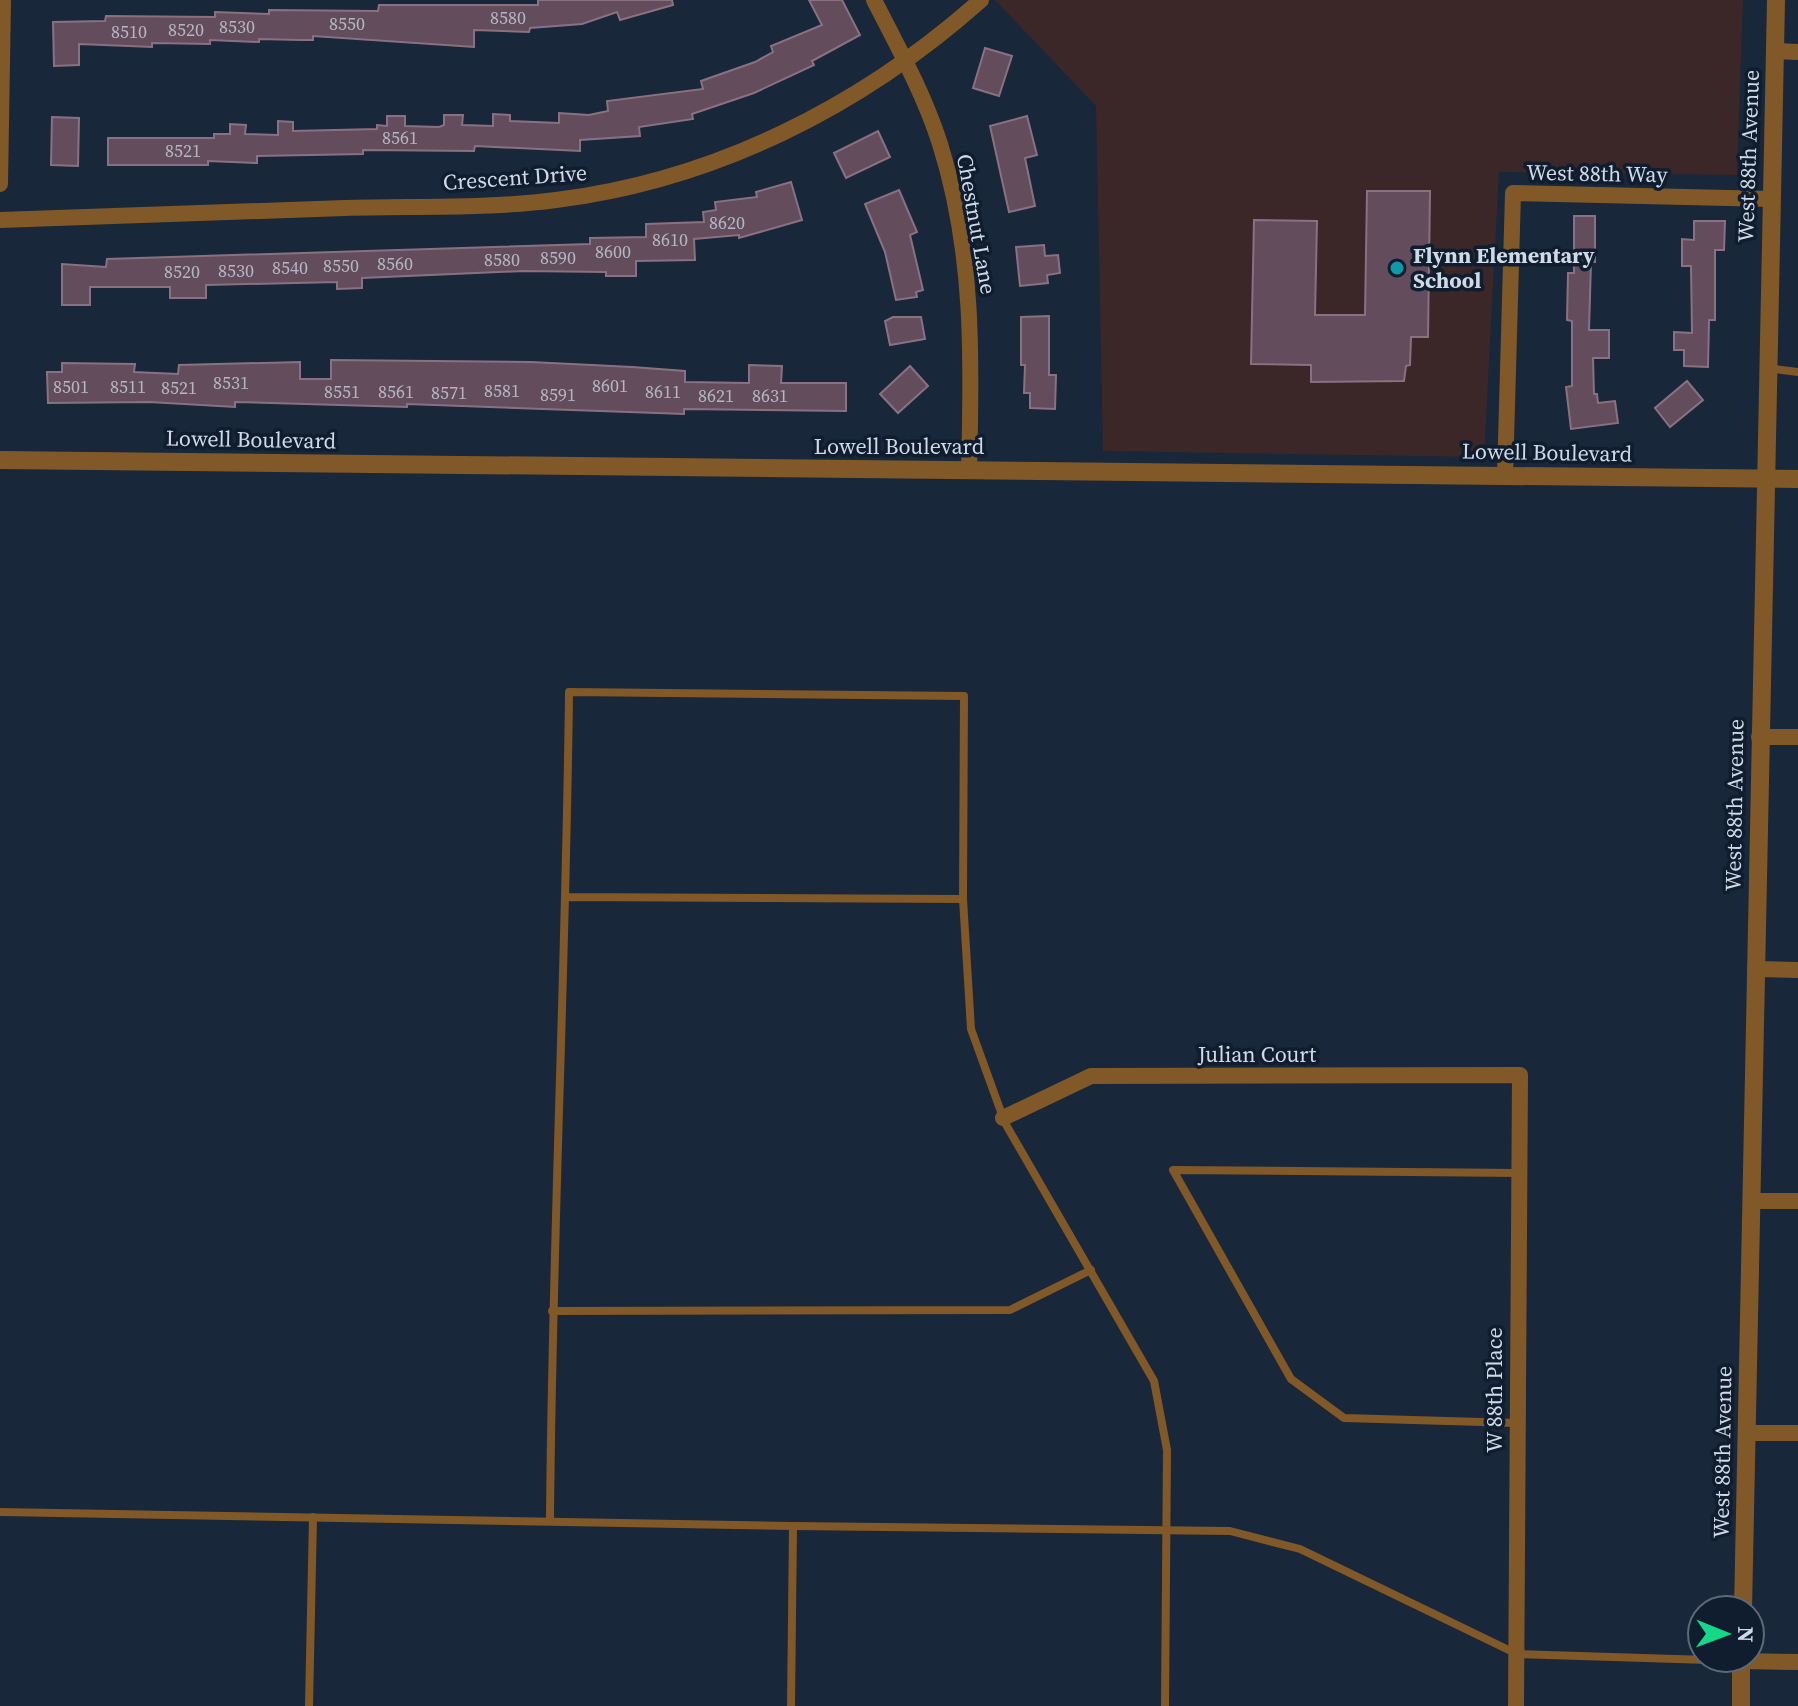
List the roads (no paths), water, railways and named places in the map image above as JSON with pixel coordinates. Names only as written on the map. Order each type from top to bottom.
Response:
[{"type":"street","points":[[0,184],[3,0]]},
{"type":"street","name":"Chestnut Lane","points":[[874,0],[906,62],[940,143],[968,283],[972,365],[969,471]]},
{"type":"street","name":"Crescent Drive","points":[[0,220],[528,203],[585,196],[702,167],[772,139],[845,101],[906,62],[981,0]]},
{"type":"street","name":"West 88th Avenue","points":[[1743,1594],[1766,368],[1776,0]]},
{"type":"street","points":[[1775,51],[1798,52]]},
{"type":"street","name":"West 88th Way","points":[[1505,476],[1513,193],[1771,199]]},
{"type":"street","name":"Lowell Boulevard","points":[[0,460],[1798,479]]},
{"type":"street","points":[[1759,737],[1798,737]]},
{"type":"street","points":[[1755,969],[1798,970]]},
{"type":"street","name":"Julian Court","points":[[1003,1118],[1091,1076],[1520,1075]]},
{"type":"street","name":"W 88th Place","points":[[1516,1706],[1520,1075]]},
{"type":"street","points":[[1751,1201],[1798,1201]]},
{"type":"street","points":[[1747,1433],[1798,1433]]},
{"type":"street","points":[[1766,1661],[1798,1662]]},
{"type":"street","points":[[1741,1674],[1741,1706]]},
{"type":"lane","points":[[1766,368],[1798,372]]},
{"type":"lane","points":[[550,1521],[552,1311],[567,897],[569,692],[964,696],[963,899],[971,1029],[1003,1118],[1154,1381],[1167,1450],[1165,1706]]},
{"type":"lane","points":[[567,897],[963,899]]},
{"type":"lane","points":[[1516,1423],[1344,1418],[1291,1379],[1173,1170],[1519,1173]]},
{"type":"lane","points":[[552,1311],[1010,1310],[1091,1270]]},
{"type":"lane","points":[[0,1512],[1230,1531],[1300,1549],[1517,1654],[1686,1659]]},
{"type":"lane","points":[[309,1706],[313,1517]]},
{"type":"lane","points":[[791,1706],[793,1526]]},
{"type":"place","name":"Flynn Elementary School","points":[[1397,268]]}]
